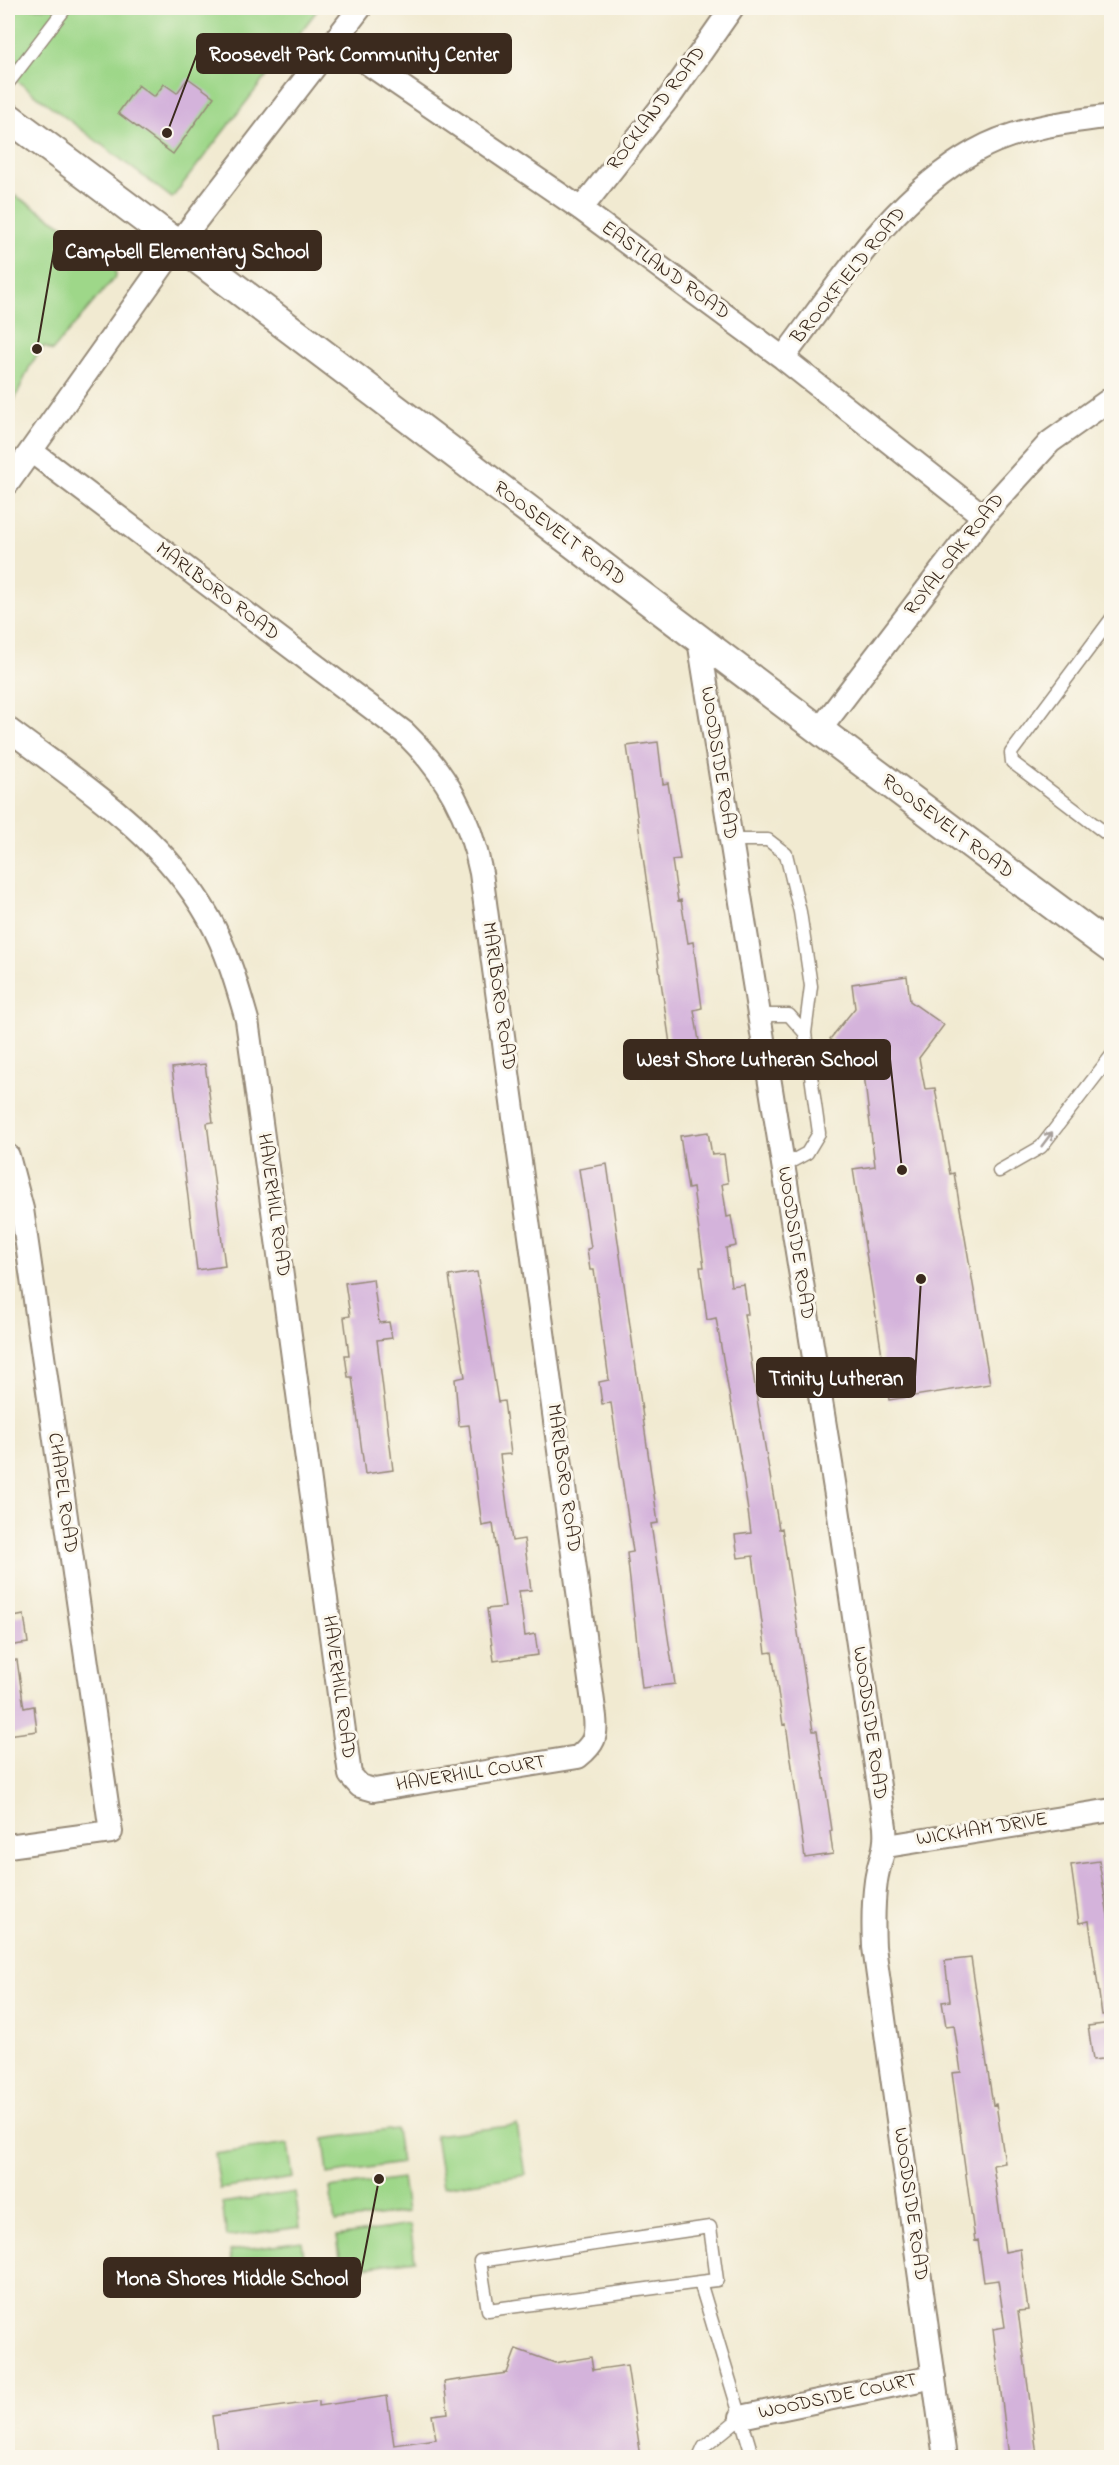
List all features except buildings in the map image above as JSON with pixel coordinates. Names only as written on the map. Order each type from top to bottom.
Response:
[{"type":"street","points":[[8,483],[178,244],[360,8]]},
{"type":"street","name":"ROCKLAND ROAD","points":[[581,209],[671,95],[732,8]]},
{"type":"street","name":"EASTLAND ROAD","points":[[335,41],[581,209],[783,358],[983,516]]},
{"type":"street","name":"BROOKFIELD ROAD","points":[[783,358],[873,240],[917,192],[975,151],[1016,134],[1112,116]]},
{"type":"street","name":"ROOSEVELT ROAD","points":[[8,117],[818,732],[1112,949]]},
{"type":"street","name":"ROYAL OAK ROAD","points":[[818,732],[983,516],[1050,442],[1112,398]]},
{"type":"street","name":"MARLBORO ROAD","points":[[31,451],[405,733],[427,754],[451,787],[465,816],[476,845],[484,897],[595,1717],[596,1734],[593,1745]]},
{"type":"street","name":"WOODSIDE ROAD","points":[[699,640],[836,1495],[886,1846],[877,1878],[872,1920],[874,1947],[945,2457]]},
{"type":"street","name":"HAVERHILL ROAD","points":[[8,729],[132,822],[165,856],[210,918],[235,977],[248,1020],[350,1776]]},
{"type":"street","name":"CHAPEL ROAD","points":[[8,1156],[22,1209],[111,1832],[8,1846]]},
{"type":"street","name":"HAVERHILL COURT","points":[[350,1776],[360,1786],[374,1790],[578,1757],[593,1745]]},
{"type":"street","name":"WICKHAM DRIVE","points":[[886,1846],[1112,1810]]},
{"type":"street","name":"WOODSIDE COURT","points":[[741,2417],[934,2376]]},
{"type":"lane","points":[[8,83],[64,10]]},
{"type":"lane","points":[[1112,618],[1011,753],[1012,762],[1112,838]]},
{"type":"lane","points":[[730,840],[768,840],[786,854],[800,912],[811,986],[806,1033],[819,1133],[807,1153],[783,1166]]},
{"type":"lane","points":[[759,1015],[789,1015],[806,1033]]},
{"type":"lane","points":[[999,1171],[1041,1147],[1112,1055]]},
{"type":"lane","points":[[710,2226],[717,2280],[700,2282],[488,2310],[480,2261],[710,2226]]},
{"type":"lane","points":[[700,2282],[753,2457]]},
{"type":"lane","points":[[699,2457],[704,2447],[741,2417]]},
{"type":"green space","points":[[8,8],[319,8],[172,198],[8,74]]},
{"type":"green space","points":[[16,196],[114,258],[116,276],[52,351],[44,346],[31,364],[8,414],[8,205]]},
{"type":"green space","points":[[517,2125],[525,2175],[443,2187],[435,2135]]},
{"type":"green space","points":[[396,2129],[401,2163],[328,2174],[324,2139]]},
{"type":"green space","points":[[288,2144],[293,2178],[220,2189],[215,2154]]},
{"type":"green space","points":[[402,2178],[407,2212],[335,2222],[330,2188]]},
{"type":"green space","points":[[295,2192],[300,2227],[227,2237],[222,2203]]},
{"type":"green space","points":[[410,2225],[415,2260],[342,2270],[337,2236]]},
{"type":"green space","points":[[302,2241],[306,2275],[234,2285],[230,2251]]},
{"type":"place","name":"Roosevelt Park Community Center","points":[[167,133]]},
{"type":"place","name":"Campbell Elementary School","points":[[37,349]]},
{"type":"place","name":"West Shore Lutheran School","points":[[902,1170]]},
{"type":"place","name":"Trinity Lutheran","points":[[921,1279]]},
{"type":"place","name":"Mona Shores Middle School","points":[[379,2179]]}]
